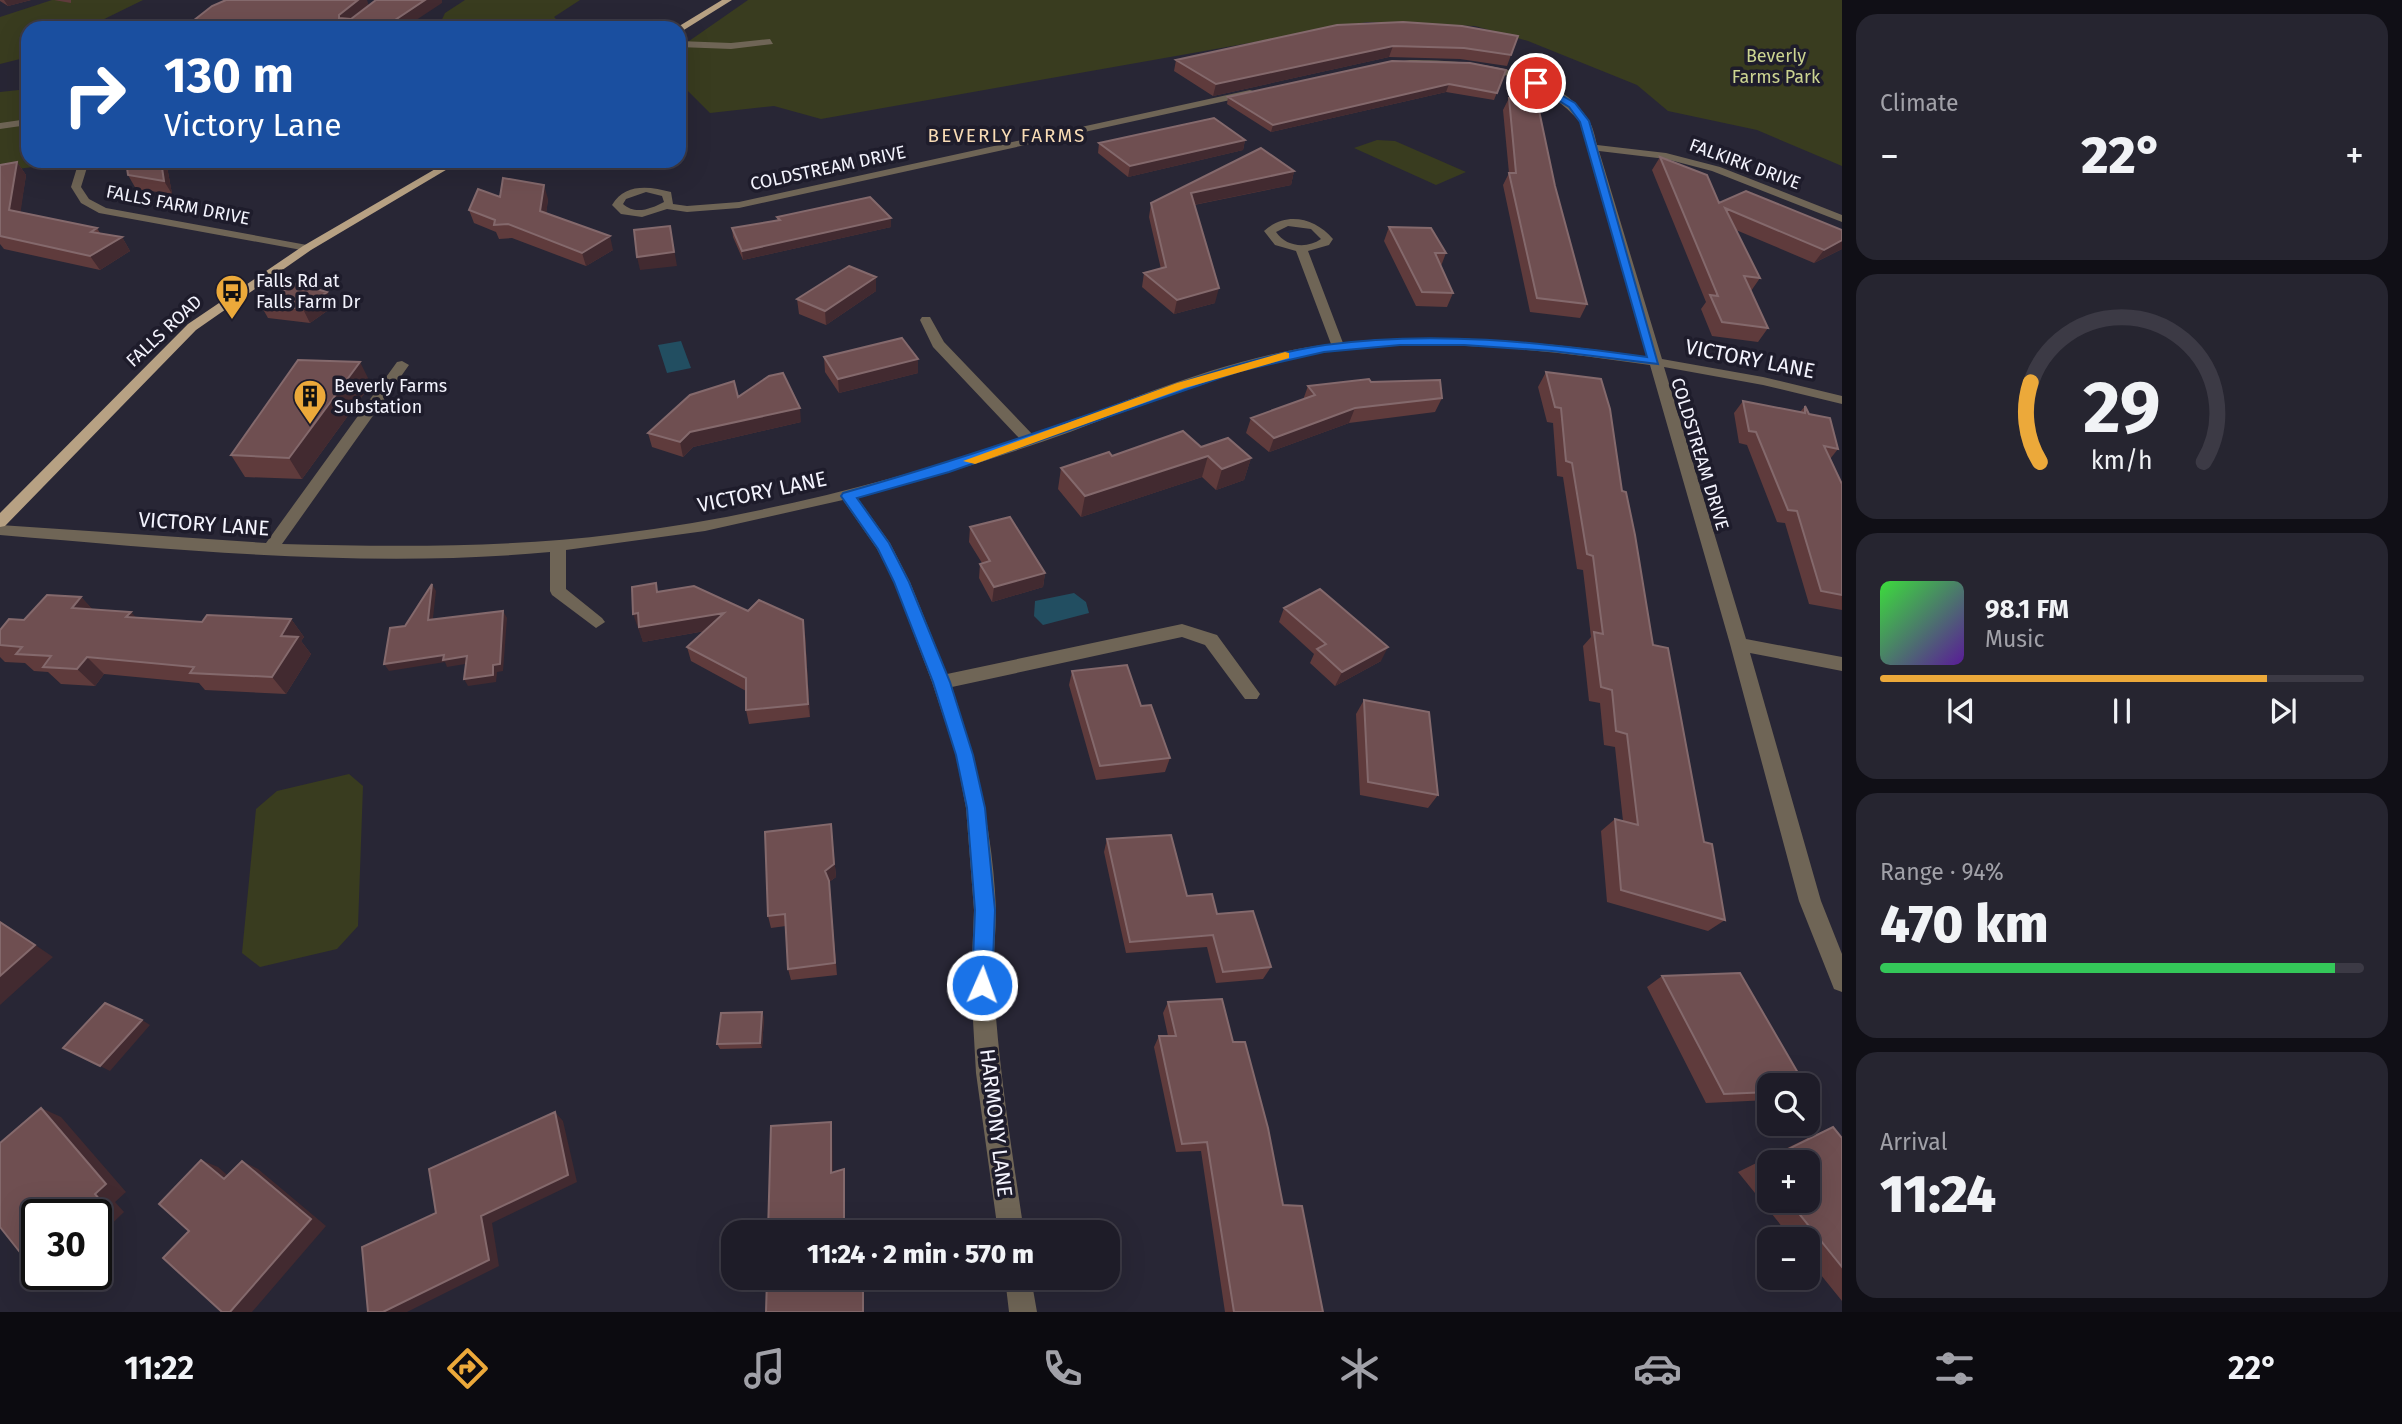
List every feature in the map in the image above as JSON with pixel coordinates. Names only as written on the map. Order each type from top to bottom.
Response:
[{"type":"main road","points":[[686,26],[728,0]]},
{"type":"main road","name":"FALLS ROAD","points":[[0,522],[192,327],[307,248],[444,168]]},
{"type":"street","points":[[195,21],[246,0]]},
{"type":"street","points":[[686,44],[731,46],[770,42]]},
{"type":"street","name":"COLDSTREAM DRIVE","points":[[1371,66],[1408,62],[1449,63],[1523,79],[1547,89],[1572,105],[1585,121],[1739,644],[1810,901],[1842,981]]},
{"type":"street","name":"COLDSTREAM DRIVE","points":[[666,206],[687,209],[739,205],[1262,90]]},
{"type":"street","points":[[0,126],[21,123]]},
{"type":"street","name":"FALKIRK DRIVE","points":[[1592,147],[1666,156],[1716,169],[1842,219]]},
{"type":"street","name":"FALLS FARM DRIVE","points":[[82,168],[76,187],[85,201],[103,211],[307,248]]},
{"type":"street","points":[[1301,249],[1338,346]]},
{"type":"street","points":[[926,320],[938,344],[1030,441]]},
{"type":"street","name":"VICTORY LANE","points":[[0,530],[270,549],[450,553],[558,547],[704,526],[848,496],[1030,441],[1222,373],[1270,359],[1338,346],[1400,342],[1508,344],[1654,362],[1769,382],[1842,400]]},
{"type":"street","points":[[270,549],[402,365]]},
{"type":"street","name":"HARMONY LANE","points":[[848,496],[884,547],[912,607],[942,682],[964,755],[976,808],[985,910],[982,985],[988,1073],[1009,1220]]},
{"type":"street","points":[[558,547],[558,591],[596,622]]},
{"type":"street","points":[[942,682],[1182,630],[1211,640],[1251,694]]},
{"type":"street","points":[[1739,644],[1842,664]]},
{"type":"street","points":[[1020,1290],[1023,1312]]},
{"type":"green space","points":[[52,0],[143,0],[100,21],[21,21],[21,59],[0,64],[0,17]]},
{"type":"green space","points":[[465,0],[580,0],[554,17],[558,21],[441,21],[445,13]]},
{"type":"green space","name":"Beverly Farms Park","points":[[748,0],[1842,0],[1842,166],[1757,130],[1668,111],[1637,85],[1528,41],[1475,26],[1367,22],[821,119],[774,106],[710,113],[686,91],[686,43]]},
{"type":"green space","points":[[21,90],[21,168],[25,168],[0,171],[0,92]]},
{"type":"green space","points":[[1377,140],[1395,141],[1466,172],[1436,185],[1354,148]]},
{"type":"green space","points":[[349,774],[363,786],[358,926],[337,949],[260,967],[242,953],[256,809],[277,791]]},
{"type":"water","points":[[681,341],[691,368],[667,373],[658,345]]},
{"type":"water","points":[[1074,593],[1086,602],[1089,613],[1043,625],[1034,616],[1035,601]]},
{"type":"building","points":[[226,0],[358,0],[339,15],[339,18],[351,19],[376,0],[425,0],[394,21],[193,21],[212,6]]},
{"type":"building","points":[[1403,22],[1462,26],[1518,36],[1511,55],[1464,48],[1393,46],[1216,84],[1176,60],[1337,25]]},
{"type":"building","points":[[1392,61],[1470,63],[1506,70],[1497,93],[1449,84],[1273,125],[1228,97]]},
{"type":"building","points":[[1509,98],[1537,101],[1555,186],[1587,304],[1537,298],[1509,173],[1516,173]]},
{"type":"building","points":[[1214,118],[1245,140],[1130,166],[1099,143]]},
{"type":"building","points":[[1261,148],[1294,171],[1191,193],[1219,288],[1177,300],[1144,273],[1166,267],[1151,203]]},
{"type":"building","points":[[1660,157],[1707,175],[1719,203],[1746,191],[1842,230],[1842,240],[1824,250],[1725,208],[1760,278],[1744,276],[1768,328],[1722,322],[1710,295],[1718,296]]},
{"type":"building","points":[[17,162],[9,210],[97,228],[91,232],[122,237],[90,256],[0,236],[0,165]]},
{"type":"building","points":[[127,168],[162,168],[164,181],[128,175]]},
{"type":"building","points":[[503,178],[544,185],[540,211],[610,236],[582,253],[508,224],[494,225],[495,220],[469,210],[478,189],[500,197]]},
{"type":"building","points":[[870,197],[891,218],[742,251],[732,228],[780,220],[777,217]]},
{"type":"building","points":[[670,226],[674,252],[637,257],[634,230]]},
{"type":"building","points":[[1389,227],[1431,228],[1446,253],[1435,253],[1453,293],[1422,292]]},
{"type":"building","points":[[849,266],[876,277],[825,311],[797,299]]},
{"type":"building","points":[[297,283],[327,292],[303,309],[260,304]]},
{"type":"building","points":[[902,338],[918,359],[838,379],[824,357]]},
{"type":"building","points":[[298,360],[360,362],[289,458],[231,455]]},
{"type":"building","points":[[1546,372],[1601,379],[1610,409],[1622,491],[1626,492],[1635,535],[1653,645],[1668,648],[1704,842],[1712,844],[1725,920],[1621,890],[1615,819],[1638,825],[1627,734],[1616,731],[1612,690],[1601,687],[1594,632],[1603,634],[1593,556],[1587,554],[1572,463],[1566,461],[1561,408],[1555,407]]},
{"type":"building","points":[[783,373],[800,408],[690,432],[680,442],[648,433],[690,395],[734,381],[738,397],[769,376]]},
{"type":"building","points":[[1369,379],[1371,382],[1440,380],[1442,398],[1355,408],[1274,438],[1251,418],[1315,395],[1308,386]]},
{"type":"building","points":[[1743,401],[1805,413],[1805,406],[1809,414],[1830,418],[1838,449],[1824,446],[1842,484],[1842,595],[1821,591],[1797,511],[1788,510],[1756,432],[1749,431]]},
{"type":"building","points":[[1183,431],[1201,447],[1228,438],[1251,458],[1222,469],[1208,456],[1085,496],[1061,468],[1109,452],[1112,456]]},
{"type":"building","points":[[1010,517],[1045,573],[994,587],[980,564],[990,561],[970,527]]},
{"type":"building","points":[[656,583],[657,592],[694,586],[748,611],[759,600],[803,620],[808,704],[746,710],[746,678],[687,647],[724,613],[639,627],[638,613],[633,614],[632,587]]},
{"type":"building","points":[[432,584],[428,620],[503,611],[500,664],[493,665],[493,675],[464,679],[467,656],[443,660],[444,655],[384,664],[390,628],[405,626]]},
{"type":"building","points":[[1320,589],[1388,647],[1342,672],[1317,649],[1326,644],[1284,608]]},
{"type":"building","points":[[47,595],[81,597],[72,608],[131,612],[126,617],[202,622],[207,615],[291,619],[281,636],[298,637],[272,677],[190,673],[194,667],[87,657],[77,669],[43,667],[51,656],[16,654],[22,647],[0,645],[0,630],[9,619],[24,620]]},
{"type":"building","points":[[1127,665],[1141,706],[1151,705],[1170,758],[1100,766],[1072,671]]},
{"type":"building","points":[[1364,700],[1429,712],[1438,795],[1368,782]]},
{"type":"building","points":[[831,824],[834,864],[825,871],[829,881],[835,963],[788,969],[785,914],[768,916],[765,832]]},
{"type":"building","points":[[1171,835],[1187,896],[1212,894],[1217,914],[1253,911],[1271,967],[1223,972],[1213,935],[1130,942],[1107,839]]},
{"type":"building","points":[[0,922],[35,945],[0,976]]},
{"type":"building","points":[[1740,973],[1798,1073],[1757,1073],[1757,1093],[1724,1094],[1662,976]]},
{"type":"building","points":[[1222,999],[1233,1042],[1245,1042],[1268,1128],[1283,1205],[1302,1206],[1323,1312],[1234,1312],[1207,1142],[1182,1144],[1159,1036],[1176,1036],[1168,1002]]},
{"type":"building","points":[[105,1003],[142,1020],[100,1066],[63,1048]]},
{"type":"building","points":[[762,1012],[760,1043],[717,1044],[721,1013]]},
{"type":"building","points":[[41,1108],[106,1184],[95,1194],[99,1199],[21,1199],[21,1254],[0,1227],[0,1143]]},
{"type":"building","points":[[555,1112],[568,1175],[481,1216],[489,1260],[383,1312],[368,1312],[362,1247],[436,1213],[429,1169]]},
{"type":"building","points":[[831,1122],[831,1173],[844,1169],[844,1220],[768,1220],[771,1126]]},
{"type":"building","points":[[1833,1127],[1842,1138],[1842,1267],[1820,1240],[1820,1227],[1810,1227],[1798,1213],[1820,1213],[1820,1150],[1786,1150],[1820,1136],[1820,1133]]},
{"type":"building","points":[[201,1160],[224,1179],[242,1161],[311,1219],[230,1312],[222,1312],[163,1258],[189,1231],[159,1204]]},
{"type":"building","points":[[767,1290],[863,1290],[863,1312],[766,1312]]},
{"type":"slow traffic","points":[[970,461],[1181,385],[1285,356]]},
{"type":"place","name":"Falls Rd at Falls Farm Dr","points":[[232,321]]},
{"type":"place","name":"Beverly Farms Substation","points":[[310,426]]},
{"type":"district","name":"BEVERLY FARMS","points":[[1007,135]]},
{"type":"route","points":[[982,985],[985,910],[976,808],[964,755],[942,682],[902,582],[884,547],[848,496],[944,469],[1106,414],[1181,385],[1251,364],[1324,349],[1400,342],[1464,341],[1552,348],[1654,362],[1585,121],[1561,96],[1536,83]]}]
